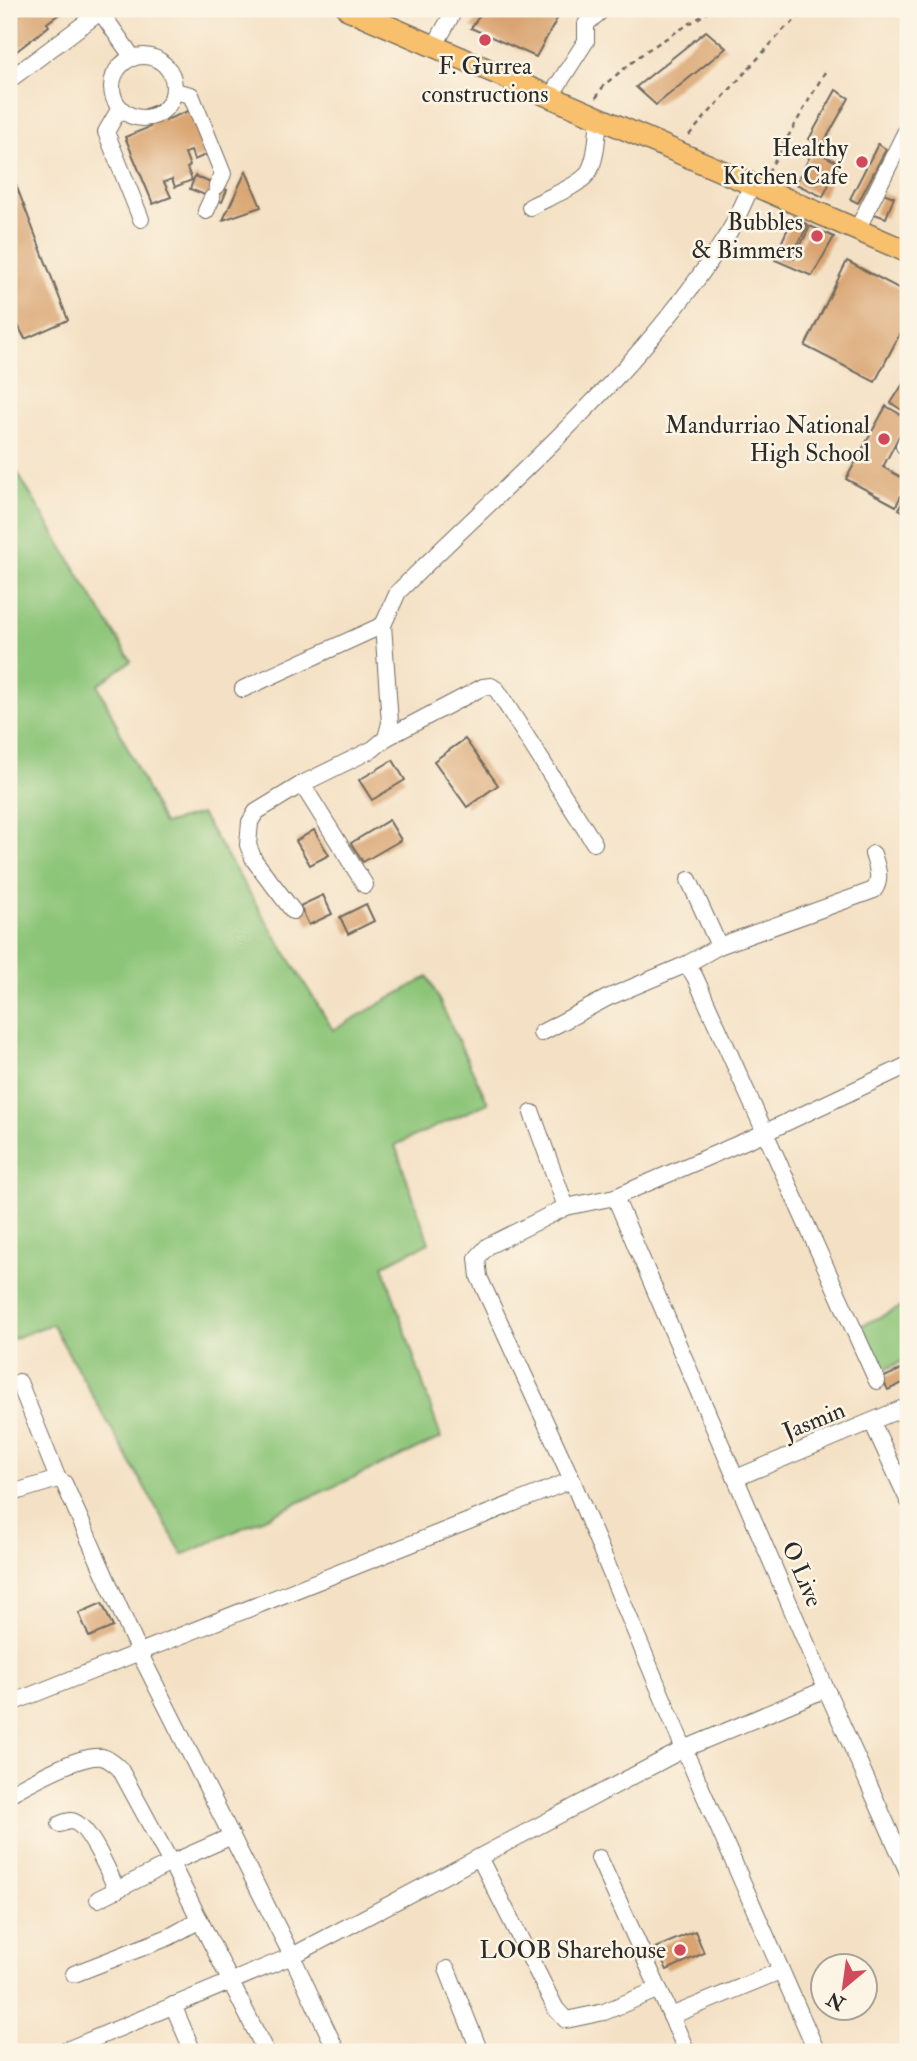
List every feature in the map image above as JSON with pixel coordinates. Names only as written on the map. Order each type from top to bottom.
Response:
[{"type":"main road","points":[[348,9],[380,15],[434,47],[908,252]]},
{"type":"street","points":[[434,47],[455,9]]},
{"type":"street","points":[[550,97],[586,41],[586,24],[603,9]]},
{"type":"street","points":[[9,80],[102,10],[133,58]]},
{"type":"street","points":[[145,56],[155,58],[170,71],[174,90],[166,108],[148,118],[129,114],[120,108],[112,89],[113,78],[118,69],[133,58],[145,56]]},
{"type":"street","points":[[174,90],[191,95],[223,174],[212,199]]},
{"type":"street","points":[[120,108],[106,132],[141,219]]},
{"type":"street","points":[[530,206],[579,181],[588,173],[595,149],[593,116]]},
{"type":"street","points":[[857,230],[908,130]]},
{"type":"street","points":[[386,738],[390,723],[383,625],[398,592],[607,390],[686,295],[756,186]]},
{"type":"street","points":[[243,689],[383,625]]},
{"type":"street","points":[[293,911],[254,860],[248,845],[247,834],[256,811],[483,687],[491,686],[497,690],[594,843]]},
{"type":"street","points":[[302,784],[365,885]]},
{"type":"street","points":[[541,1033],[607,998],[687,964],[719,946],[874,890],[879,876],[873,854]]},
{"type":"street","points":[[690,880],[719,946]]},
{"type":"street","points":[[687,964],[766,1132],[877,1381]]},
{"type":"street","points":[[817,2052],[684,1749],[572,1480],[478,1277],[477,1258],[488,1246],[566,1207],[615,1196],[766,1132],[908,1065]]},
{"type":"street","points":[[532,1113],[566,1207]]},
{"type":"street","name":"O Live","points":[[615,1196],[825,1689],[908,1872]]},
{"type":"street","points":[[19,1382],[58,1479],[64,1483],[139,1652],[292,1956],[337,2052]]},
{"type":"street","name":"Jasmin","points":[[736,1478],[908,1406]]},
{"type":"street","points":[[872,1422],[908,1500]]},
{"type":"street","points":[[9,1494],[58,1479]]},
{"type":"street","points":[[9,1704],[572,1480]]},
{"type":"street","points":[[62,2052],[292,1956],[684,1749],[825,1689]]},
{"type":"street","points":[[9,1794],[48,1772],[92,1758],[107,1759],[120,1769],[171,1863],[265,2052]]},
{"type":"street","points":[[60,1824],[72,1821],[82,1826],[117,1890]]},
{"type":"street","points":[[98,1899],[232,1836]]},
{"type":"street","points":[[480,1858],[559,2014],[566,2020],[604,2012],[659,1989]]},
{"type":"street","points":[[599,1858],[687,2052]]},
{"type":"street","points":[[74,1974],[169,1937],[200,1920]]},
{"type":"street","points":[[447,1969],[480,2052]]},
{"type":"street","points":[[671,2016],[780,1971]]},
{"type":"street","points":[[173,2005],[193,2052]]},
{"type":"path","points":[[593,116],[604,85],[646,51],[713,9]]},
{"type":"path","points":[[675,151],[786,27],[811,9]]},
{"type":"path","points":[[756,186],[826,70]]},
{"type":"green space","points":[[9,459],[131,661],[98,685],[163,824],[201,814],[333,1030],[428,977],[488,1103],[395,1145],[429,1243],[383,1265],[441,1438],[183,1555],[52,1324],[9,1340]]},
{"type":"green space","points":[[908,1304],[908,1359],[879,1372],[858,1327]]},
{"type":"building","points":[[9,9],[66,9],[9,57]]},
{"type":"building","points":[[484,9],[562,10],[536,57],[471,28]]},
{"type":"building","points":[[706,31],[726,48],[656,105],[636,87]]},
{"type":"building","points":[[836,90],[849,98],[823,144],[809,139]]},
{"type":"building","points":[[158,104],[166,120],[193,109],[211,153],[194,160],[191,151],[185,153],[192,180],[175,187],[172,179],[164,182],[171,197],[153,204],[125,137],[150,127],[143,110]]},
{"type":"building","points":[[878,144],[886,149],[858,203],[850,199]]},
{"type":"building","points":[[813,150],[839,163],[823,197],[796,184]]},
{"type":"building","points":[[246,171],[261,207],[223,220]]},
{"type":"building","points":[[195,176],[227,190],[222,202],[190,189]]},
{"type":"building","points":[[16,185],[68,320],[25,339],[9,308],[9,190]]},
{"type":"building","points":[[883,193],[894,197],[886,218],[874,214]]},
{"type":"building","points":[[793,217],[808,225],[793,254],[779,248]]},
{"type":"building","points":[[810,226],[834,237],[812,276],[775,260],[779,251],[794,259]]},
{"type":"building","points":[[847,261],[908,293],[908,318],[875,382],[805,346]]},
{"type":"building","points":[[908,376],[908,414],[891,403]]},
{"type":"building","points":[[886,406],[908,419],[883,467],[908,481],[896,506],[846,479]]},
{"type":"building","points":[[908,489],[908,514],[899,509]]},
{"type":"building","points":[[465,739],[498,785],[467,807],[434,761]]},
{"type":"building","points":[[393,760],[405,780],[372,800],[359,780]]},
{"type":"building","points":[[389,820],[401,840],[363,862],[351,843]]},
{"type":"building","points":[[314,830],[329,855],[310,865],[296,841]]},
{"type":"building","points":[[323,895],[332,914],[309,925],[300,906]]},
{"type":"building","points":[[366,904],[374,921],[348,934],[340,917]]},
{"type":"building","points":[[902,1369],[907,1381],[888,1390],[882,1378]]},
{"type":"building","points":[[102,1603],[113,1627],[89,1637],[79,1613]]},
{"type":"building","name":"LOOB Sharehouse","points":[[695,1931],[704,1953],[667,1970],[655,1948]]},
{"type":"place","name":"F. Gurrea constructions","points":[[485,40]]},
{"type":"place","name":"Healthy Kitchen Cafe","points":[[862,162]]},
{"type":"place","name":"Bubbles & Bimmers","points":[[817,236]]},
{"type":"place","name":"Mandurriao National High School","points":[[884,439]]},
{"type":"place","name":"LOOB Sharehouse","points":[[680,1950]]}]
